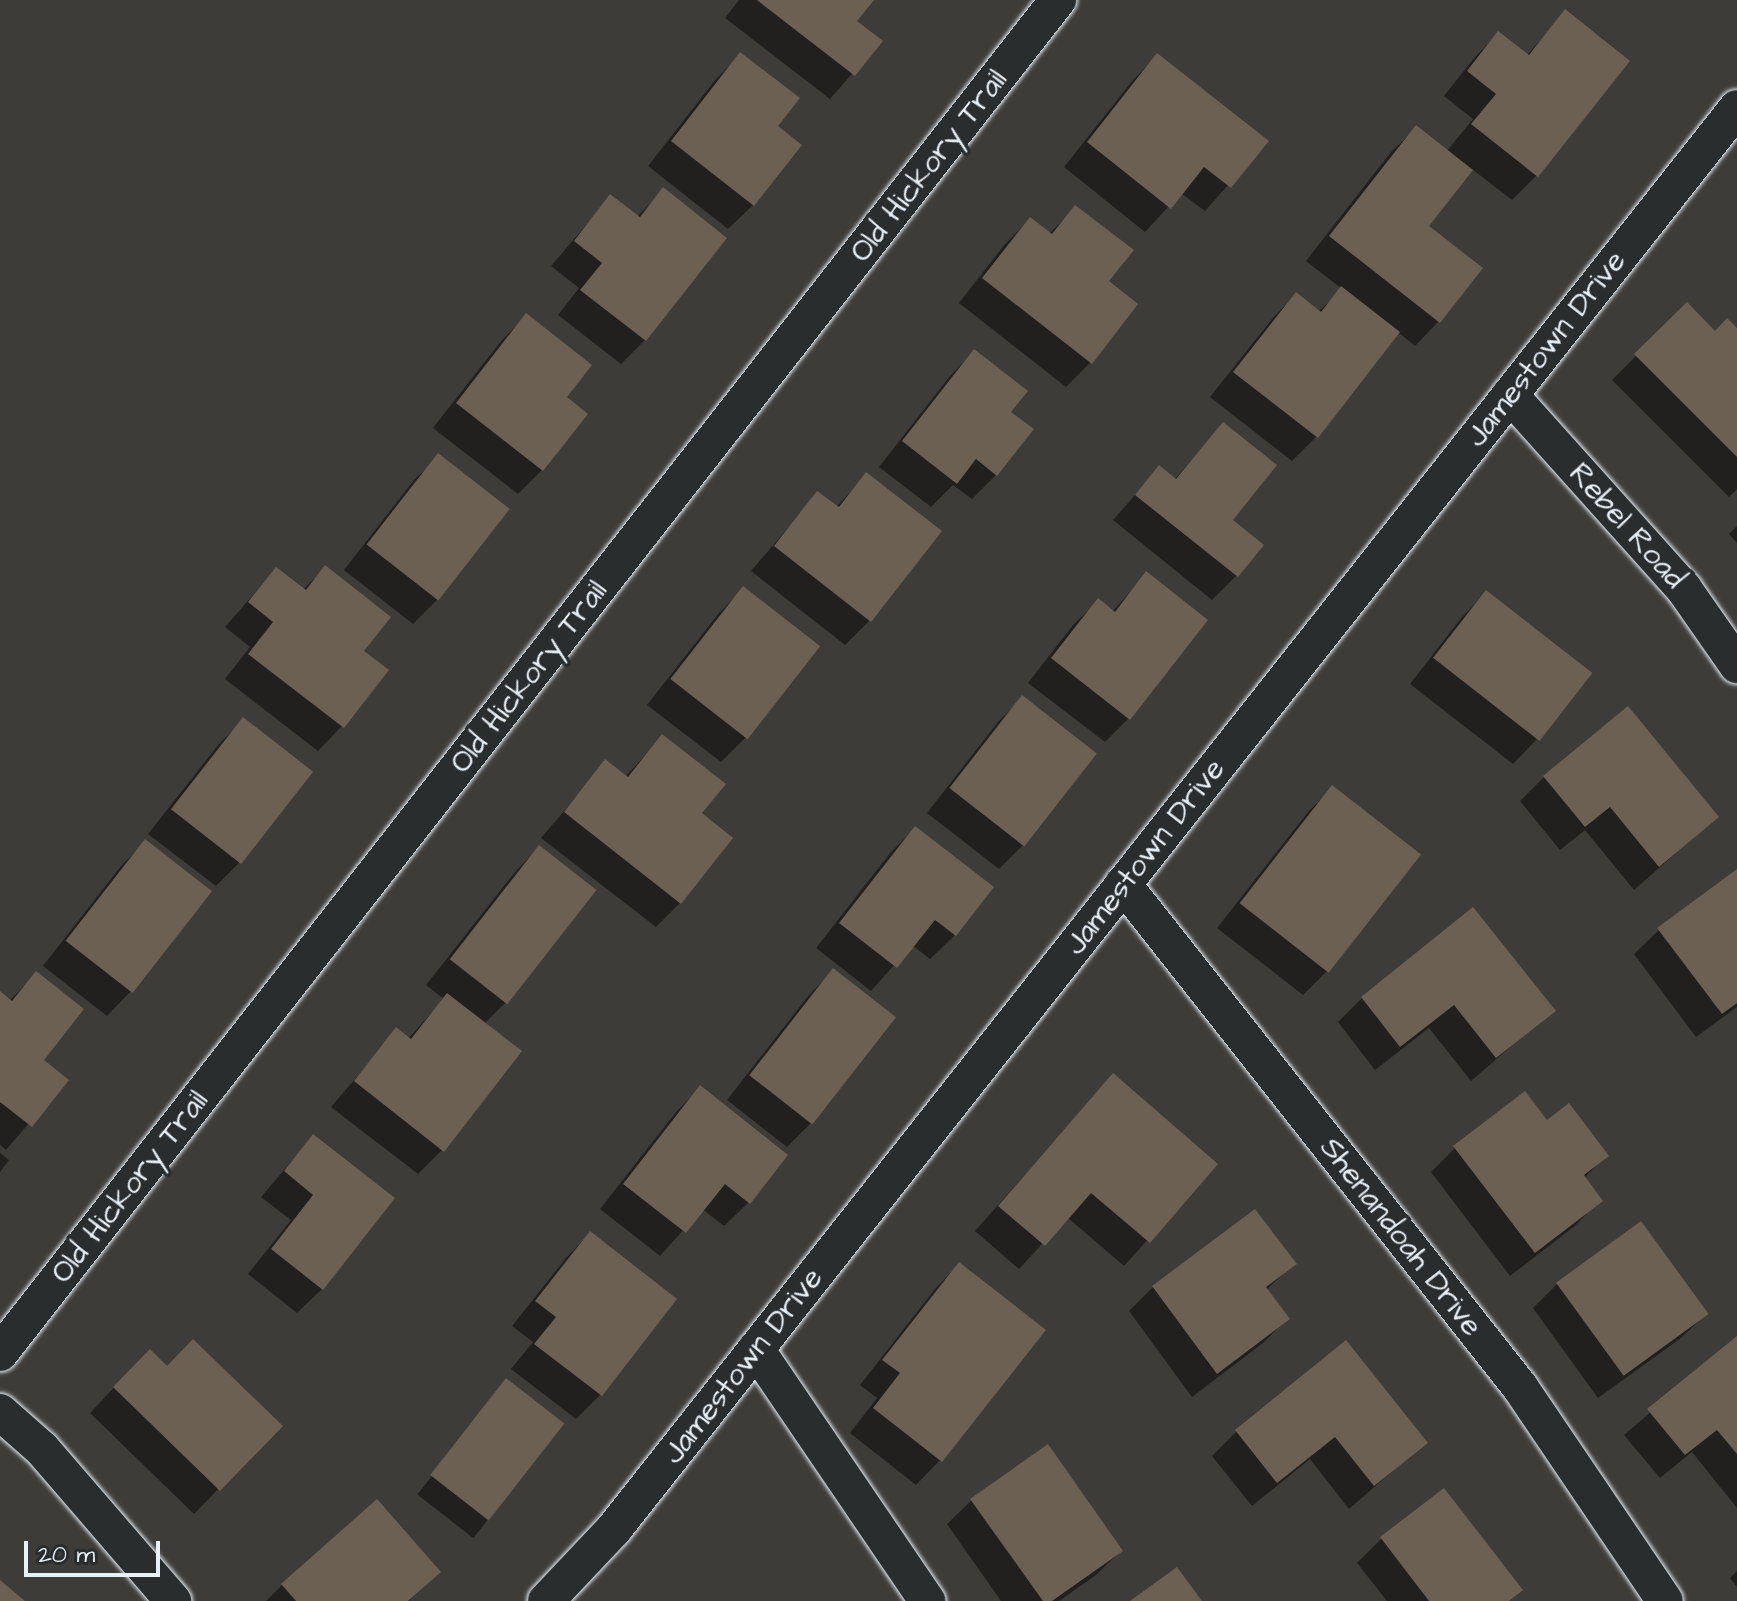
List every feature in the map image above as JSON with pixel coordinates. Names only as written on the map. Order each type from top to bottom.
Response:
[{"type":"street","name":"Old Hickory Trail","points":[[0,1353],[1058,0]]},
{"type":"street","name":"Jamestown Drive","points":[[546,1601],[614,1529],[1737,108]]},
{"type":"street","name":"Rebel Road","points":[[1510,395],[1684,589],[1737,665]]},
{"type":"street","name":"Shenandoah Drive","points":[[1123,884],[1520,1387],[1665,1601]]},
{"type":"street","points":[[756,1349],[927,1601]]},
{"type":"street","points":[[0,1412],[42,1449],[173,1601]]},
{"type":"building","points":[[757,0],[874,0],[857,21],[883,41],[855,76]]},
{"type":"building","points":[[1565,9],[1630,61],[1538,177],[1471,124],[1496,94],[1467,71],[1498,31],[1529,55]]},
{"type":"building","points":[[740,52],[800,98],[778,126],[802,145],[754,206],[671,141]]},
{"type":"building","points":[[1157,53],[1269,141],[1231,188],[1204,167],[1171,209],[1087,142]]},
{"type":"building","points":[[1416,125],[1473,170],[1429,226],[1483,268],[1440,323],[1329,236]]},
{"type":"building","points":[[663,187],[727,238],[646,341],[580,290],[602,263],[574,241],[610,194],[640,217]]},
{"type":"building","points":[[1075,205],[1134,250],[1109,281],[1138,304],[1092,364],[982,278],[1030,217],[1052,234]]},
{"type":"building","points":[[1341,286],[1400,332],[1318,438],[1233,372],[1296,292],[1321,312]]},
{"type":"building","points":[[1687,302],[1715,331],[1727,318],[1737,328],[1737,457],[1634,354]]},
{"type":"building","points":[[526,313],[592,365],[567,397],[588,414],[543,471],[456,403]]},
{"type":"building","points":[[974,349],[1028,391],[1011,412],[1034,429],[997,476],[976,459],[957,484],[902,441]]},
{"type":"building","points":[[1223,422],[1277,465],[1233,520],[1264,545],[1238,577],[1135,495],[1159,465],[1176,479]]},
{"type":"building","points":[[438,453],[510,509],[438,600],[367,544]]},
{"type":"building","points":[[866,472],[942,531],[871,622],[774,546],[817,491],[839,507]]},
{"type":"building","points":[[325,565],[391,617],[364,651],[389,670],[344,728],[248,654],[273,622],[248,602],[276,567],[306,590]]},
{"type":"building","points":[[1146,571],[1208,620],[1130,720],[1051,658],[1098,598],[1115,612]]},
{"type":"building","points":[[743,586],[820,646],[748,739],[670,679]]},
{"type":"building","points":[[1486,590],[1592,673],[1539,741],[1433,658]]},
{"type":"building","points":[[1022,695],[1097,753],[1024,846],[949,788]]},
{"type":"building","points":[[1628,706],[1719,817],[1659,867],[1610,807],[1585,827],[1543,776]]},
{"type":"building","points":[[243,717],[313,772],[241,864],[171,809]]},
{"type":"building","points":[[662,734],[726,784],[702,813],[733,838],[681,904],[564,812],[605,759],[628,777]]},
{"type":"building","points":[[1332,785],[1421,855],[1329,973],[1240,903]]},
{"type":"building","points":[[915,826],[994,887],[956,936],[935,920],[897,968],[839,923]]},
{"type":"building","points":[[145,839],[212,891],[133,993],[66,941]]},
{"type":"building","points":[[539,845],[597,890],[507,1004],[450,959]]},
{"type":"building","points":[[1737,869],[1737,1003],[1722,1014],[1657,928]]},
{"type":"building","points":[[1473,907],[1556,1011],[1496,1058],[1454,1005],[1400,1047],[1361,997]]},
{"type":"building","points":[[833,968],[896,1017],[812,1124],[749,1075]]},
{"type":"building","points":[[36,971],[84,1009],[44,1060],[69,1080],[32,1127],[0,1102],[0,991],[12,1001]]},
{"type":"building","points":[[447,993],[522,1051],[444,1152],[354,1081],[396,1027],[411,1039]]},
{"type":"building","points":[[1113,1073],[1218,1164],[1150,1243],[1091,1193],[1045,1246],[998,1206]]},
{"type":"building","points":[[700,1085],[788,1155],[750,1204],[725,1184],[686,1233],[623,1184]]},
{"type":"building","points":[[1525,1091],[1547,1120],[1569,1103],[1609,1156],[1584,1175],[1603,1201],[1535,1253],[1453,1146]]},
{"type":"building","points":[[313,1134],[395,1198],[323,1290],[271,1249],[313,1195],[284,1171]]},
{"type":"building","points":[[1255,1209],[1297,1264],[1266,1287],[1290,1319],[1217,1374],[1152,1286]]},
{"type":"building","points":[[1641,1221],[1709,1314],[1624,1376],[1556,1283]]},
{"type":"building","points":[[590,1231],[677,1299],[602,1396],[534,1344],[556,1317],[535,1301]]},
{"type":"building","points":[[959,1262],[1046,1330],[942,1462],[873,1408],[900,1373],[882,1360]]},
{"type":"building","points":[[1737,1336],[1737,1454],[1717,1430],[1685,1455],[1647,1409]]},
{"type":"building","points":[[193,1339],[283,1426],[220,1491],[113,1387],[150,1349],[167,1366]]},
{"type":"building","points":[[1346,1340],[1428,1443],[1374,1486],[1335,1437],[1277,1483],[1235,1430]]},
{"type":"building","points":[[506,1378],[564,1424],[489,1520],[430,1475]]},
{"type":"building","points":[[1048,1444],[1123,1551],[1052,1601],[1043,1601],[970,1499]]},
{"type":"building","points":[[1444,1488],[1523,1590],[1509,1601],[1429,1601],[1380,1537]]},
{"type":"building","points":[[377,1499],[441,1572],[408,1601],[296,1601],[281,1584]]},
{"type":"building","points":[[1177,1567],[1202,1601],[1130,1601]]},
{"type":"building","points":[[0,1580],[25,1601],[0,1601]]}]
